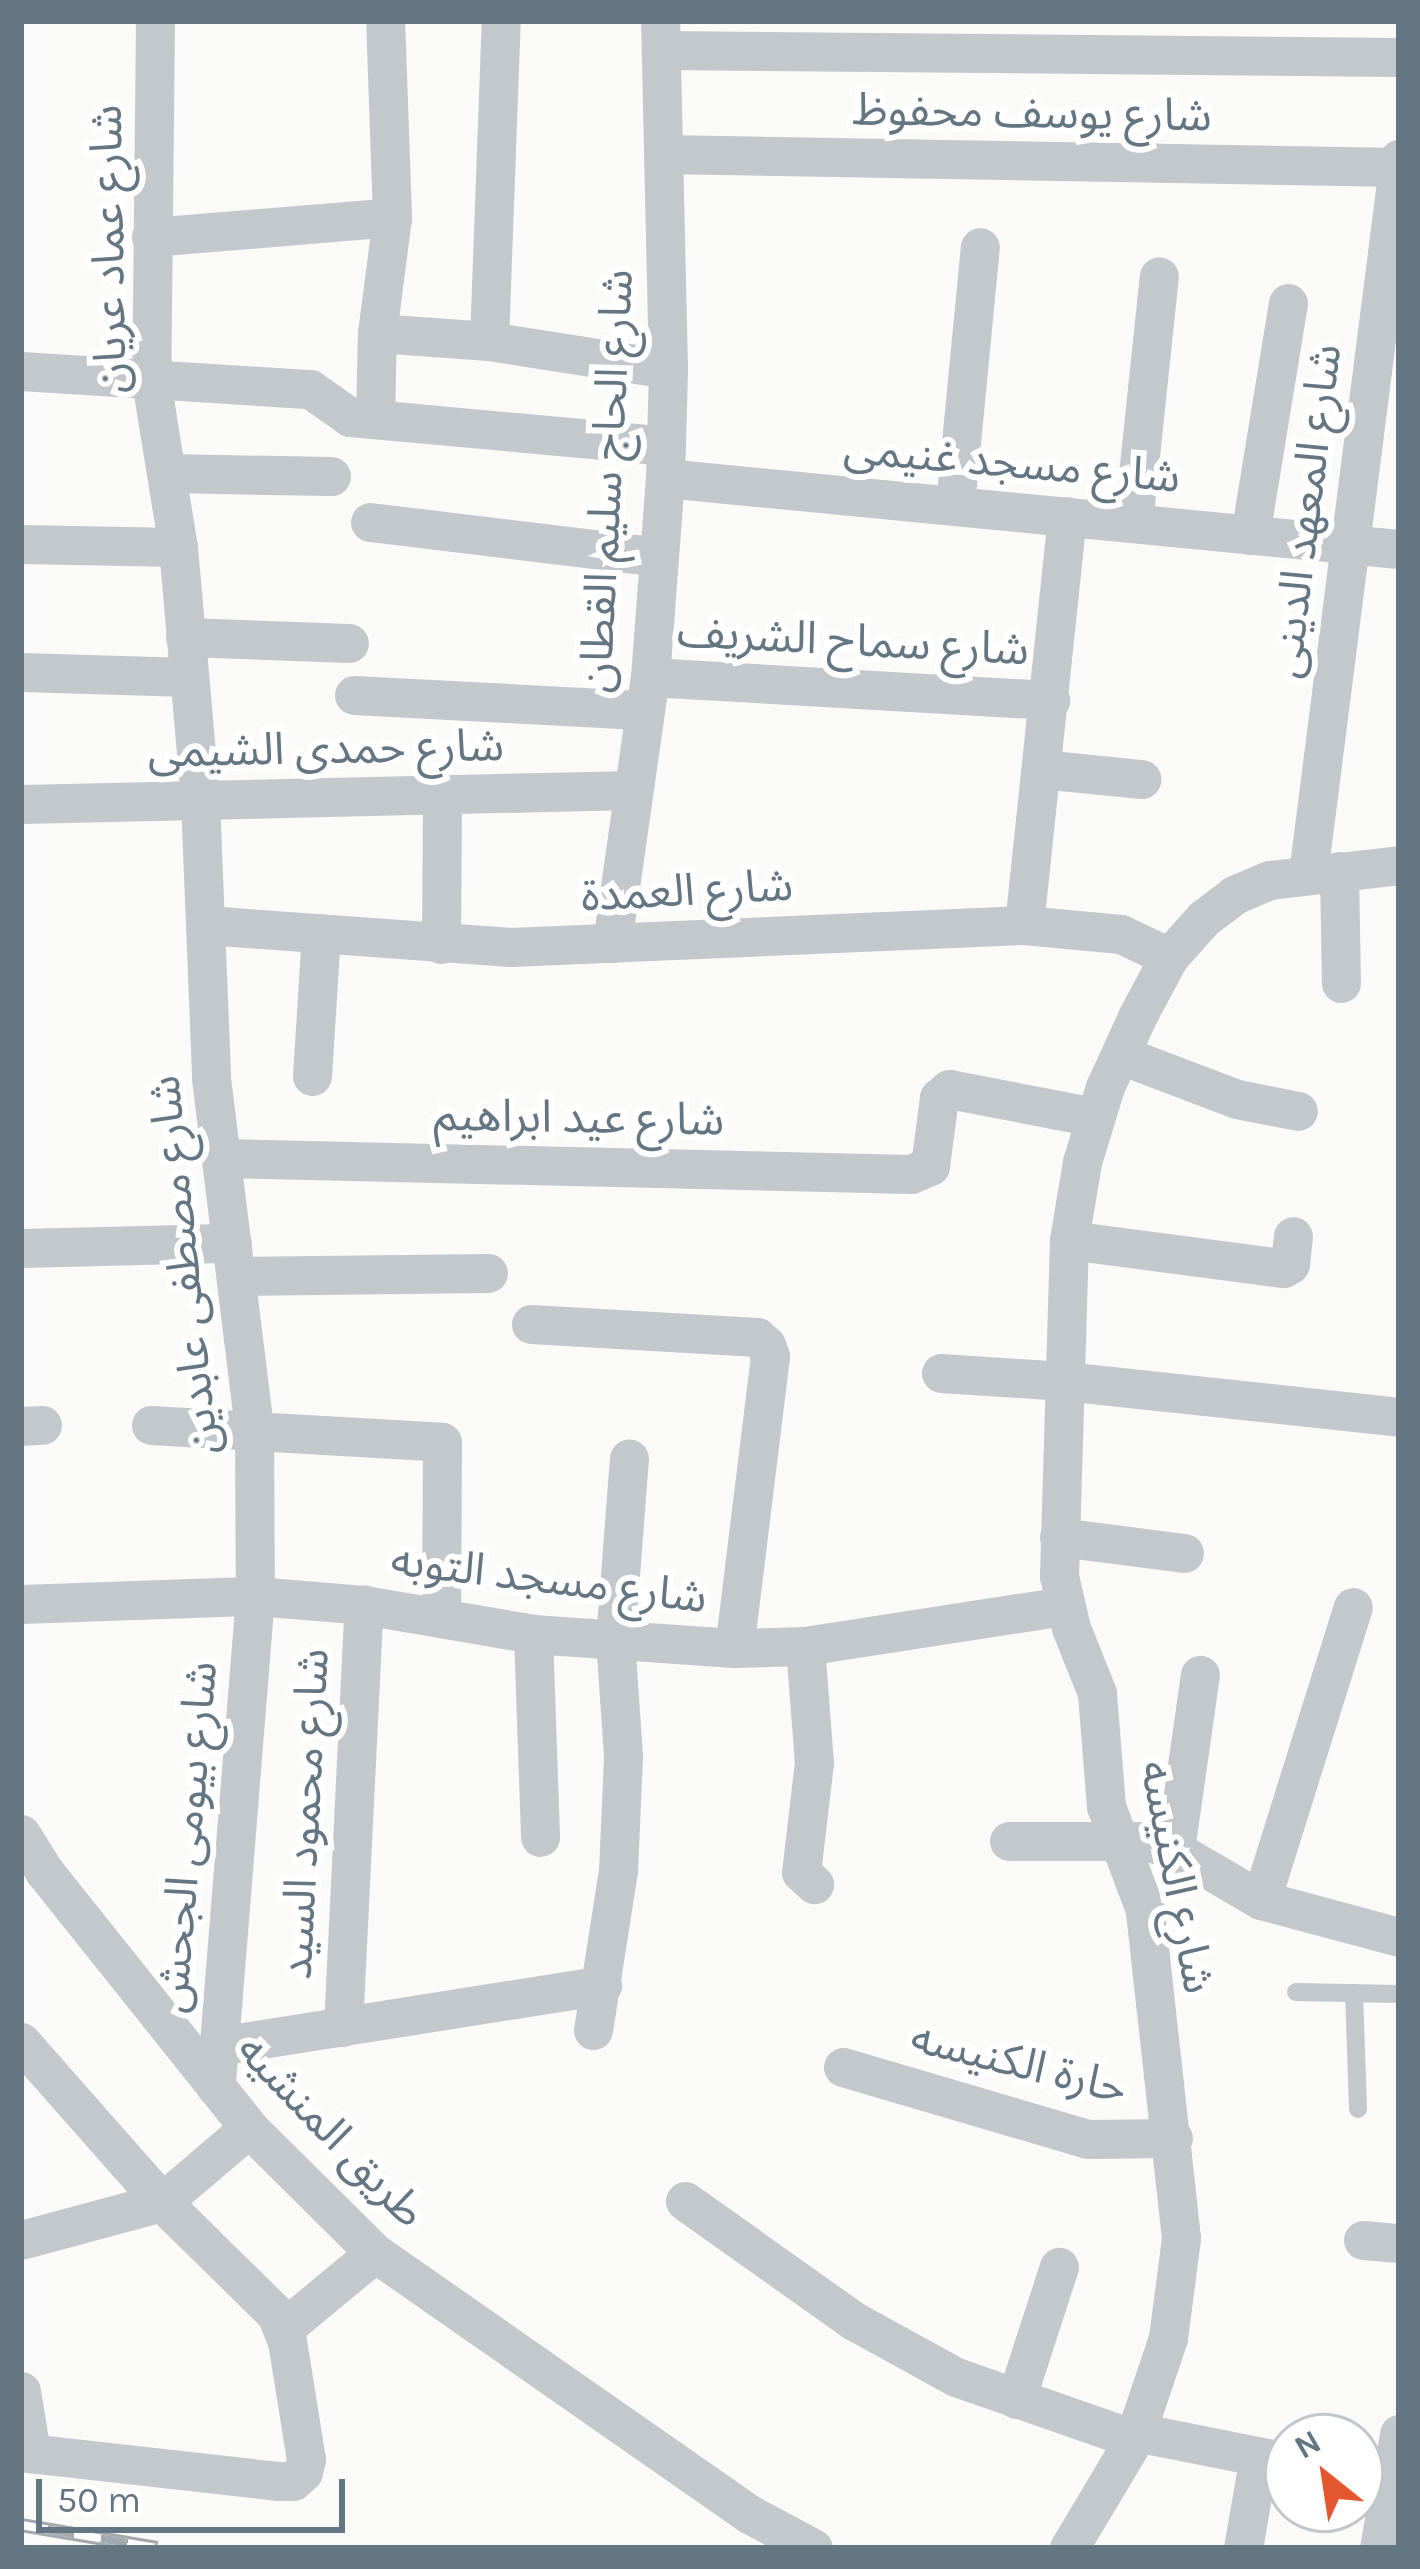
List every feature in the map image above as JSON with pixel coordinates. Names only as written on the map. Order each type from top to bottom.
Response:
[{"type":"street","name":"شارع عماد عريان","points":[[154,21],[152,381],[178,547],[200,800],[205,925]]},
{"type":"street","points":[[375,418],[377,333],[392,217],[385,21]]},
{"type":"street","points":[[489,341],[502,127],[501,21]]},
{"type":"street","points":[[661,36],[1399,57]]},
{"type":"street","name":"شارع الحاج سليم القطان","points":[[612,943],[647,694],[665,462],[668,369],[661,36]]},
{"type":"street","name":"شارع يوسف محفوظ","points":[[664,154],[1398,169]]},
{"type":"street","name":"شارع المعهد الدينى","points":[[1341,982],[1323,873],[1350,544],[1398,169]]},
{"type":"street","points":[[151,237],[392,217]]},
{"type":"street","points":[[955,506],[980,247]]},
{"type":"street","points":[[1133,522],[1159,276]]},
{"type":"street","points":[[1250,535],[1288,303]]},
{"type":"street","points":[[377,333],[489,341],[668,369]]},
{"type":"street","name":"شارع مسجد غنيمى","points":[[21,371],[310,389],[342,414],[955,506],[1399,549]]},
{"type":"street","points":[[170,473],[331,476]]},
{"type":"street","points":[[1024,925],[1067,516]]},
{"type":"street","points":[[370,522],[659,557]]},
{"type":"street","points":[[21,544],[178,547]]},
{"type":"street","points":[[185,637],[349,643]]},
{"type":"street","points":[[21,672],[188,677]]},
{"type":"street","name":"شارع سماح الشريف","points":[[354,695],[1050,700]]},
{"type":"street","points":[[1042,770],[1142,778]]},
{"type":"street","name":"شارع حمدى الشيمى","points":[[21,803],[633,790]]},
{"type":"street","points":[[441,944],[442,794]]},
{"type":"street","points":[[1323,873],[1399,866]]},
{"type":"street","name":"شارع الكنيسه","points":[[1069,2548],[1135,2436],[1168,2338],[1181,2238],[1144,1910],[1104,1791],[1097,1693],[1064,1606],[1059,1538],[1069,1240],[1094,1117],[1169,957],[1234,895],[1270,880],[1323,873]]},
{"type":"street","name":"شارع العمدة","points":[[205,925],[441,944],[612,943],[1024,925],[1121,934],[1169,957]]},
{"type":"street","name":"شارع مصطفى عابدين","points":[[205,925],[212,1078],[254,1429],[255,1596]]},
{"type":"street","points":[[312,1076],[321,933]]},
{"type":"street","points":[[1120,1054],[1237,1100],[1298,1112]]},
{"type":"street","name":"شارع عيد ابراهيم","points":[[223,1158],[911,1174],[930,1166],[939,1098],[949,1089],[1094,1117]]},
{"type":"street","points":[[1069,1240],[1283,1268],[1289,1264],[1293,1236]]},
{"type":"street","points":[[21,1248],[488,1274]]},
{"type":"street","points":[[531,1324],[758,1337],[766,1345],[770,1356],[734,1648]]},
{"type":"street","points":[[941,1373],[1064,1381],[1399,1417]]},
{"type":"street","points":[[151,1425],[442,1442],[441,1617]]},
{"type":"street","points":[[593,2030],[619,1871],[623,1756],[615,1640],[629,1459]]},
{"type":"street","points":[[1059,1538],[1184,1553]]},
{"type":"street","name":"شارع مسجد التوبه","points":[[21,1604],[255,1596],[364,1605],[533,1634],[734,1648],[806,1646],[1064,1606]]},
{"type":"street","name":"شارع بيومى الجحش","points":[[216,2086],[255,1596]]},
{"type":"street","name":"شارع محمود السيد","points":[[343,2027],[364,1605]]},
{"type":"street","points":[[1261,1900],[1353,1607]]},
{"type":"street","points":[[533,1634],[540,1837]]},
{"type":"street","points":[[806,1646],[814,1762],[801,1872],[814,1884]]},
{"type":"street","points":[[1175,1850],[1200,1675]]},
{"type":"street","name":"طريق المنشيه","points":[[21,1834],[44,1871],[249,2128],[375,2253],[751,2515],[813,2548]]},
{"type":"street","points":[[1009,1841],[1146,1841],[1175,1850],[1261,1900],[1399,1937]]},
{"type":"street","points":[[218,2046],[602,1985]]},
{"type":"street","points":[[21,2391],[26,2452],[278,2481],[292,2481],[303,2472],[306,2459],[283,2329],[266,2300],[163,2202],[22,2046]]},
{"type":"street","name":"حارة الكنيسه","points":[[843,2067],[1088,2139],[1173,2138]]},
{"type":"street","points":[[21,2240],[163,2202],[249,2128]]},
{"type":"street","points":[[685,2201],[854,2321],[956,2377],[1135,2436],[1264,2458]]},
{"type":"street","points":[[283,2329],[375,2253]]},
{"type":"street","points":[[1016,2398],[1059,2267]]},
{"type":"street","points":[[1384,2482],[1399,2434]]},
{"type":"street","points":[[1243,2548],[1264,2486]]},
{"type":"lane","points":[[1296,1992],[1399,1994]]},
{"type":"lane","points":[[1354,1994],[1358,2109]]},
{"type":"railway","points":[[21,2525],[157,2548]]}]
